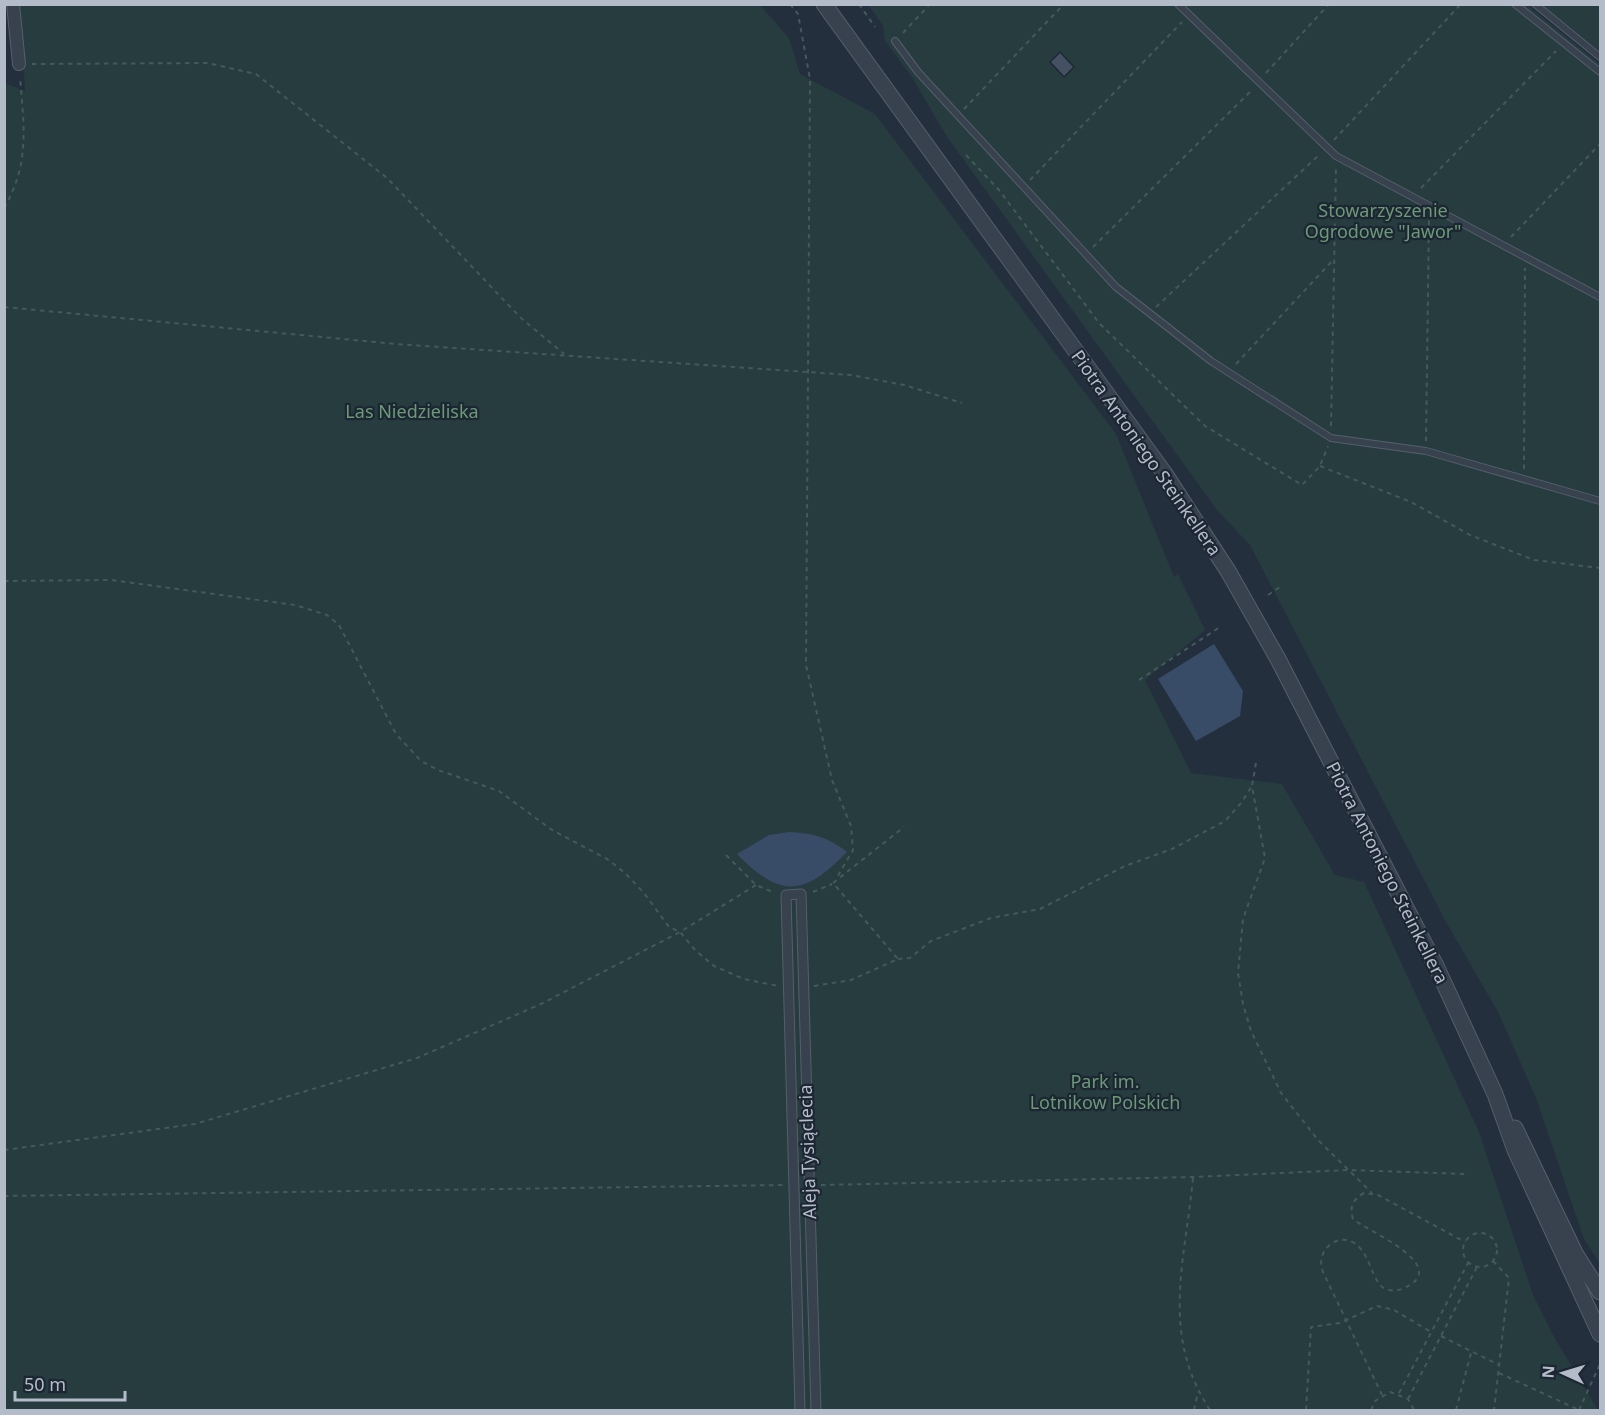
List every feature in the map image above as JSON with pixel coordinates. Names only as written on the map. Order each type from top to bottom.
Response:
[{"type":"street","points":[[13,4],[19,64]]},
{"type":"street","name":"Piotra Antoniego Steinkellera","points":[[824,4],[1165,474],[1202,530],[1278,659],[1437,968],[1495,1094],[1515,1150],[1600,1334]]},
{"type":"street","points":[[786,895],[801,894]]},
{"type":"street","name":"Aleja Tysiąclecia","points":[[801,894],[816,1410]]},
{"type":"street","name":"Aleja Tysiąclecia","points":[[786,895],[800,1410]]},
{"type":"street","name":"Piotra Antoniego Steinkellera","points":[[1495,1094],[1524,1144],[1575,1255],[1600,1292]]},
{"type":"lane","points":[[1178,4],[1336,156],[1525,259],[1600,297]]},
{"type":"lane","points":[[1515,4],[1600,72]]},
{"type":"lane","points":[[1536,4],[1600,57]]},
{"type":"lane","points":[[895,41],[918,72],[957,116],[1116,287],[1228,372],[1330,438],[1425,451],[1524,477],[1600,501]]},
{"type":"path","points":[[790,4],[798,14],[810,79],[806,665],[832,780],[851,826],[854,850],[846,867],[833,883]]},
{"type":"path","points":[[859,4],[875,27]]},
{"type":"path","points":[[895,41],[930,4]]},
{"type":"path","points":[[957,116],[1064,4]]},
{"type":"path","points":[[1085,255],[1258,82],[1329,4]]},
{"type":"path","points":[[1149,314],[1326,148],[1461,4]]},
{"type":"path","points":[[1023,187],[1189,15]]},
{"type":"path","points":[[1412,198],[1564,43]]},
{"type":"path","points":[[4,208],[21,167],[26,144],[19,64],[207,63],[256,74],[387,178],[521,318],[566,355]]},
{"type":"path","points":[[1502,245],[1600,144]]},
{"type":"path","points":[[966,155],[999,190],[1100,323],[1205,426],[1302,485],[1320,466],[1330,438],[1336,156]]},
{"type":"path","points":[[1425,451],[1429,207]]},
{"type":"path","points":[[1228,372],[1334,259]]},
{"type":"path","points":[[1524,477],[1525,259]]},
{"type":"path","points":[[4,307],[396,344],[851,375],[904,386],[962,403]]},
{"type":"path","points":[[1320,466],[1411,502],[1470,535],[1534,560],[1600,568]]},
{"type":"path","points":[[4,581],[111,580],[295,605],[327,615],[339,625],[396,734],[411,752],[438,770],[499,791],[552,830],[607,859],[625,873],[644,893],[669,927],[680,932]]},
{"type":"path","points":[[1268,595],[1280,587]]},
{"type":"path","points":[[1139,680],[1220,627]]},
{"type":"path","points":[[1256,763],[1252,786],[1265,858],[1241,928],[1238,973],[1255,1041],[1281,1093],[1298,1117],[1372,1193],[1465,1242]]},
{"type":"path","points":[[898,959],[909,958],[931,941],[991,918],[1040,909],[1125,866],[1172,849],[1225,820],[1241,803],[1252,786]]},
{"type":"path","points":[[801,894],[820,891],[833,883],[904,827]]},
{"type":"path","points":[[726,855],[756,885],[772,893],[786,895]]},
{"type":"path","points":[[4,1150],[195,1124],[417,1058],[541,1004],[680,932],[756,885]]},
{"type":"path","points":[[809,1185],[1193,1177],[1348,1170],[1466,1174]]},
{"type":"path","points":[[1193,1177],[1178,1319],[1185,1359],[1198,1392],[1210,1410]]},
{"type":"path","points":[[4,1196],[793,1185]]},
{"type":"path","points":[[1372,1193],[1364,1194],[1353,1202],[1351,1212],[1353,1219],[1410,1254],[1415,1261],[1417,1274],[1415,1280],[1405,1288],[1389,1290],[1377,1282],[1359,1246],[1343,1240],[1327,1247],[1320,1265],[1382,1395]]},
{"type":"path","points":[[1408,1398],[1478,1268],[1493,1261],[1497,1248],[1490,1237],[1477,1234],[1465,1242]]},
{"type":"path","points":[[1465,1242],[1464,1255],[1468,1263],[1478,1268]]},
{"type":"path","points":[[1493,1261],[1509,1278],[1494,1410]]},
{"type":"path","points":[[1399,1393],[1468,1263]]},
{"type":"path","points":[[1306,1410],[1311,1327],[1347,1320],[1377,1306],[1385,1307],[1431,1332]]},
{"type":"path","points":[[1439,1317],[1448,1322]]},
{"type":"path","points":[[1441,1336],[1499,1365]]},
{"type":"path","points":[[1456,1410],[1471,1353]]},
{"type":"path","points":[[1499,1373],[1579,1410],[1600,1364]]},
{"type":"path","points":[[1194,1410],[1198,1392]]},
{"type":"path","points":[[1371,1410],[1375,1401],[1382,1395],[1399,1393],[1408,1398],[1414,1410]]},
{"type":"green space","name":"Las Niedzieliska","points":[[20,5],[760,5],[789,38],[800,74],[875,114],[1116,434],[1174,577],[1178,574],[1205,630],[1145,680],[1191,773],[1282,784],[1335,875],[1364,882],[1479,1132],[1533,1295],[1554,1337],[1598,1410],[5,1410],[4,83],[25,91]]},
{"type":"green space","name":"Stowarzyszenie Ogrodowe \"Jawor\"","points":[[868,5],[1527,5],[1600,64],[1600,1264],[1584,1239],[1536,1098],[1498,1012],[1446,922],[1250,545],[1217,510],[947,137],[912,77],[885,41],[883,25]]},
{"type":"green space","points":[[1542,5],[1600,5],[1600,51]]},
{"type":"water","points":[[1214,644],[1243,691],[1240,716],[1196,741],[1158,679]]},
{"type":"water","points":[[789,832],[820,837],[847,852],[818,877],[805,884],[792,886],[780,885],[767,879],[737,854],[769,835]]},
{"type":"building","points":[[1060,52],[1074,67],[1064,77],[1050,62]]},
{"type":"park label","name":"Park im. Lotnikow Polskich","points":[[1105,1092]]}]
